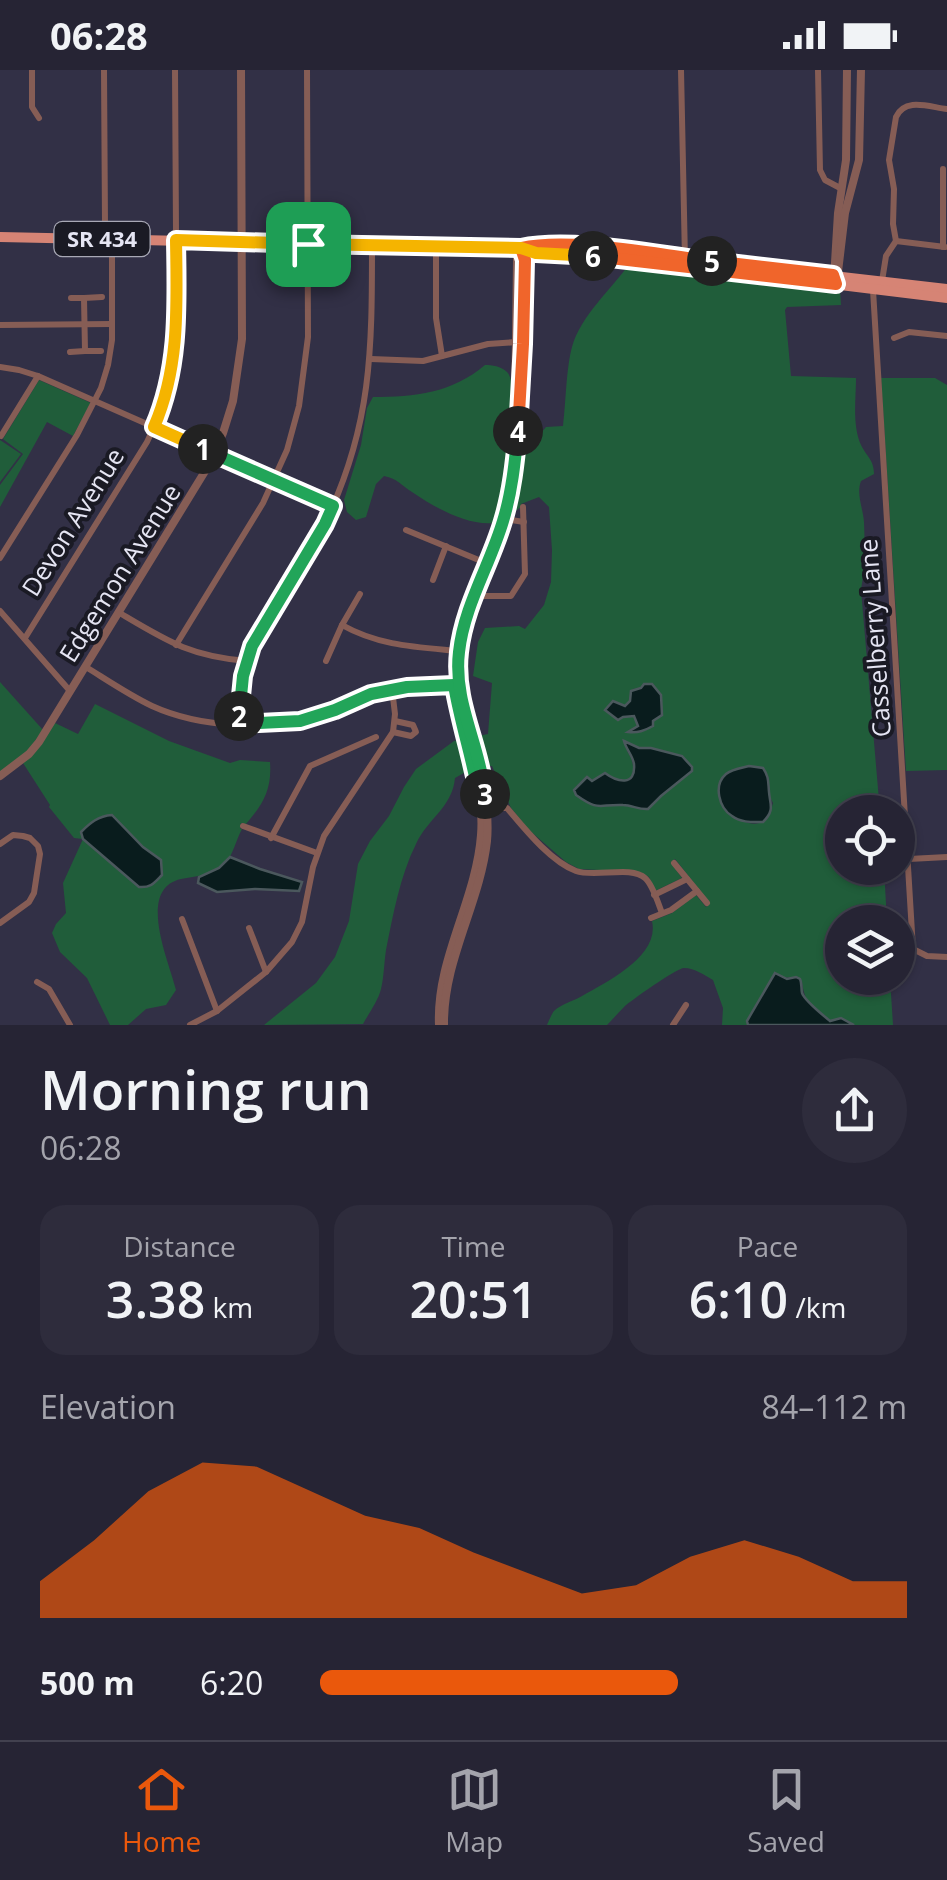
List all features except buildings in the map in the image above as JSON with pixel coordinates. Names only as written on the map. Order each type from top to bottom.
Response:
[{"type":"main road","name":"SR 434","points":[[0,237],[521,248],[536,253],[729,263],[947,298]]},
{"type":"main road","name":"SR 434","points":[[685,262],[710,270],[836,278]]},
{"type":"main road","points":[[710,270],[729,263]]},
{"type":"main road","name":"SR 434","points":[[877,285],[947,289]]},
{"type":"street","points":[[32,70],[32,107],[38,118]]},
{"type":"street","points":[[0,558],[95,401],[108,365],[112,251],[105,226],[104,70]]},
{"type":"street","name":"Devon Avenue","points":[[25,638],[154,427],[165,398],[174,362],[177,323],[175,70]]},
{"type":"street","name":"Edgemon Avenue","points":[[0,776],[28,754],[70,692],[200,481],[229,414],[242,339],[240,70]]},
{"type":"street","points":[[176,645],[252,522],[294,428],[308,337],[307,70]]},
{"type":"street","points":[[681,70],[685,262]]},
{"type":"street","points":[[818,70],[820,170],[825,180],[843,190]]},
{"type":"street","points":[[836,278],[838,213],[846,160],[847,70]]},
{"type":"street","points":[[836,278],[845,212],[859,160],[862,70]]},
{"type":"street","points":[[877,285],[886,256],[896,241],[889,150],[896,117],[908,105],[947,109]]},
{"type":"street","points":[[896,241],[945,247],[943,170]]},
{"type":"street","points":[[239,724],[240,691],[247,661],[333,506],[356,442],[370,359],[372,245]]},
{"type":"street","points":[[436,246],[436,318],[442,356]]},
{"type":"street","points":[[456,651],[501,519],[507,483],[519,342],[521,248]]},
{"type":"street","name":"Casselberry Lane","points":[[877,285],[905,795]]},
{"type":"street","points":[[71,298],[102,297]]},
{"type":"street","points":[[84,298],[84,351]]},
{"type":"street","points":[[0,325],[112,324]]},
{"type":"street","points":[[894,338],[909,332],[947,336]]},
{"type":"street","points":[[370,359],[410,362],[488,344],[519,342]]},
{"type":"street","points":[[70,352],[101,351]]},
{"type":"street","points":[[0,367],[38,376],[333,506]]},
{"type":"street","points":[[2,436],[38,376]]},
{"type":"street","points":[[474,596],[507,597],[525,574],[523,507]]},
{"type":"street","points":[[501,519],[524,522]]},
{"type":"street","points":[[406,530],[485,562]]},
{"type":"street","points":[[433,580],[446,546]]},
{"type":"street","points":[[442,1025],[438,1003],[444,969],[479,852],[484,808],[460,723],[456,651],[461,617],[485,562]]},
{"type":"street","points":[[326,661],[360,594]]},
{"type":"street","points":[[0,612],[70,692]]},
{"type":"street","points":[[118,612],[176,645],[205,656],[247,661]]},
{"type":"street","points":[[342,625],[382,642],[456,651]]},
{"type":"street","points":[[86,666],[138,699],[175,715],[239,724],[300,721],[392,689],[456,685]]},
{"type":"street","points":[[190,1025],[217,1011],[266,972],[292,942],[302,922],[317,854],[335,817],[393,732],[392,689]]},
{"type":"street","points":[[393,732],[410,736],[416,732],[413,725],[395,721]]},
{"type":"street","points":[[272,838],[310,766],[376,737]]},
{"type":"street","points":[[356,747],[375,760]]},
{"type":"street","points":[[484,808],[507,808],[540,844],[578,872],[626,872],[646,878],[662,913]]},
{"type":"street","points":[[243,826],[317,854]]},
{"type":"street","points":[[0,844],[13,835],[23,836],[38,846],[40,854],[29,902],[0,923]]},
{"type":"street","points":[[915,859],[947,856]]},
{"type":"street","points":[[674,863],[706,903]]},
{"type":"street","points":[[654,895],[687,879]]},
{"type":"street","name":"Casselberry Lane","points":[[910,885],[914,949],[926,956],[947,957]]},
{"type":"street","points":[[651,918],[686,901],[696,891]]},
{"type":"street","points":[[182,919],[217,1011]]},
{"type":"street","points":[[250,928],[266,972]]},
{"type":"street","points":[[37,982],[49,989],[70,1025]]},
{"type":"street","points":[[674,1025],[686,1005]]},
{"type":"green space","points":[[630,263],[840,289],[841,305],[785,310],[791,376],[856,378],[856,429],[874,469],[874,474],[861,481],[859,496],[865,539],[861,590],[879,795],[825,795],[825,885],[885,885],[886,905],[825,905],[825,995],[891,995],[893,1025],[854,1025],[841,1018],[830,1021],[808,1001],[802,982],[796,977],[778,976],[772,977],[747,1020],[748,1025],[722,1025],[723,1008],[713,980],[684,968],[635,998],[607,1025],[547,1025],[557,1009],[630,966],[648,945],[652,921],[672,913],[696,895],[706,907],[710,903],[675,859],[671,863],[682,878],[655,891],[649,877],[640,872],[579,869],[566,862],[529,830],[511,808],[492,766],[482,766],[473,737],[488,734],[492,683],[473,676],[478,642],[485,628],[525,629],[544,605],[551,582],[549,507],[539,497],[521,504],[507,517],[520,437],[531,445],[546,427],[563,426],[572,347],[589,313]],"holes":[[[633,689],[661,695],[662,715],[652,721],[653,726],[637,732],[639,726],[634,716],[618,720],[605,710],[610,703],[625,706]],[[631,744],[682,756],[689,775],[648,810],[595,805],[576,795],[576,786],[598,778],[628,779],[633,767],[627,751]],[[749,766],[768,776],[773,803],[767,819],[759,823],[739,820],[723,805],[719,795],[725,775]]]},
{"type":"green space","points":[[485,365],[507,372],[513,399],[506,469],[494,523],[473,522],[451,514],[384,476],[376,484],[366,517],[356,520],[347,512],[344,500],[373,397],[432,392],[459,382]]},
{"type":"green space","points":[[881,378],[935,378],[947,385],[947,770],[906,771]]},
{"type":"green space","points":[[39,380],[91,403],[73,436],[47,422],[0,507],[0,485],[23,454],[3,439]]},
{"type":"green space","points":[[0,440],[21,454],[0,482]]},
{"type":"green space","points":[[0,682],[43,730],[27,752],[0,773]]},
{"type":"green space","points":[[95,704],[169,741],[230,763],[270,762],[265,796],[246,824],[241,823],[242,829],[225,864],[210,873],[168,885],[160,896],[159,927],[176,990],[166,1005],[146,1009],[128,1025],[110,1025],[87,978],[60,952],[52,933],[66,913],[63,883],[83,839],[74,838],[49,807],[23,763],[55,723],[78,734]],"holes":[[[102,816],[112,816],[161,860],[162,875],[152,885],[139,887],[83,839],[90,823]]]},
{"type":"green space","points":[[462,739],[471,769],[455,778],[445,805],[410,856],[394,910],[381,989],[363,1024],[264,1025],[316,983],[335,957],[349,921],[358,864],[416,769]]},
{"type":"shaded area","points":[[652,684],[661,695],[662,715],[650,728],[628,732],[638,726],[634,716],[618,720],[605,710],[613,701],[625,706],[631,691]]},
{"type":"shaded area","points":[[624,741],[639,748],[682,756],[692,771],[648,809],[595,805],[576,795],[574,790],[587,777],[592,781],[605,773],[625,781],[632,776],[633,761]]},
{"type":"shaded area","points":[[749,766],[763,768],[767,777],[771,807],[763,822],[736,818],[727,812],[719,796],[726,774]]},
{"type":"shaded area","points":[[112,815],[161,860],[162,875],[147,887],[139,887],[83,839],[81,832],[88,826],[98,818]]},
{"type":"shaded area","points":[[230,857],[302,882],[299,891],[217,892],[198,883],[199,877],[219,868]]},
{"type":"shaded area","points":[[775,973],[787,979],[800,979],[804,996],[830,1021],[841,1018],[854,1025],[748,1025]]},
{"type":"route","points":[[308,244],[176,240],[174,362],[154,427],[333,506],[252,646],[240,691],[239,724],[300,721],[392,689],[454,685],[481,808],[486,808],[484,783],[458,684],[458,667],[466,619],[504,520],[512,484],[523,344],[525,260],[521,248],[602,248],[833,275],[836,284],[601,256],[536,253],[521,248],[308,244]]}]
